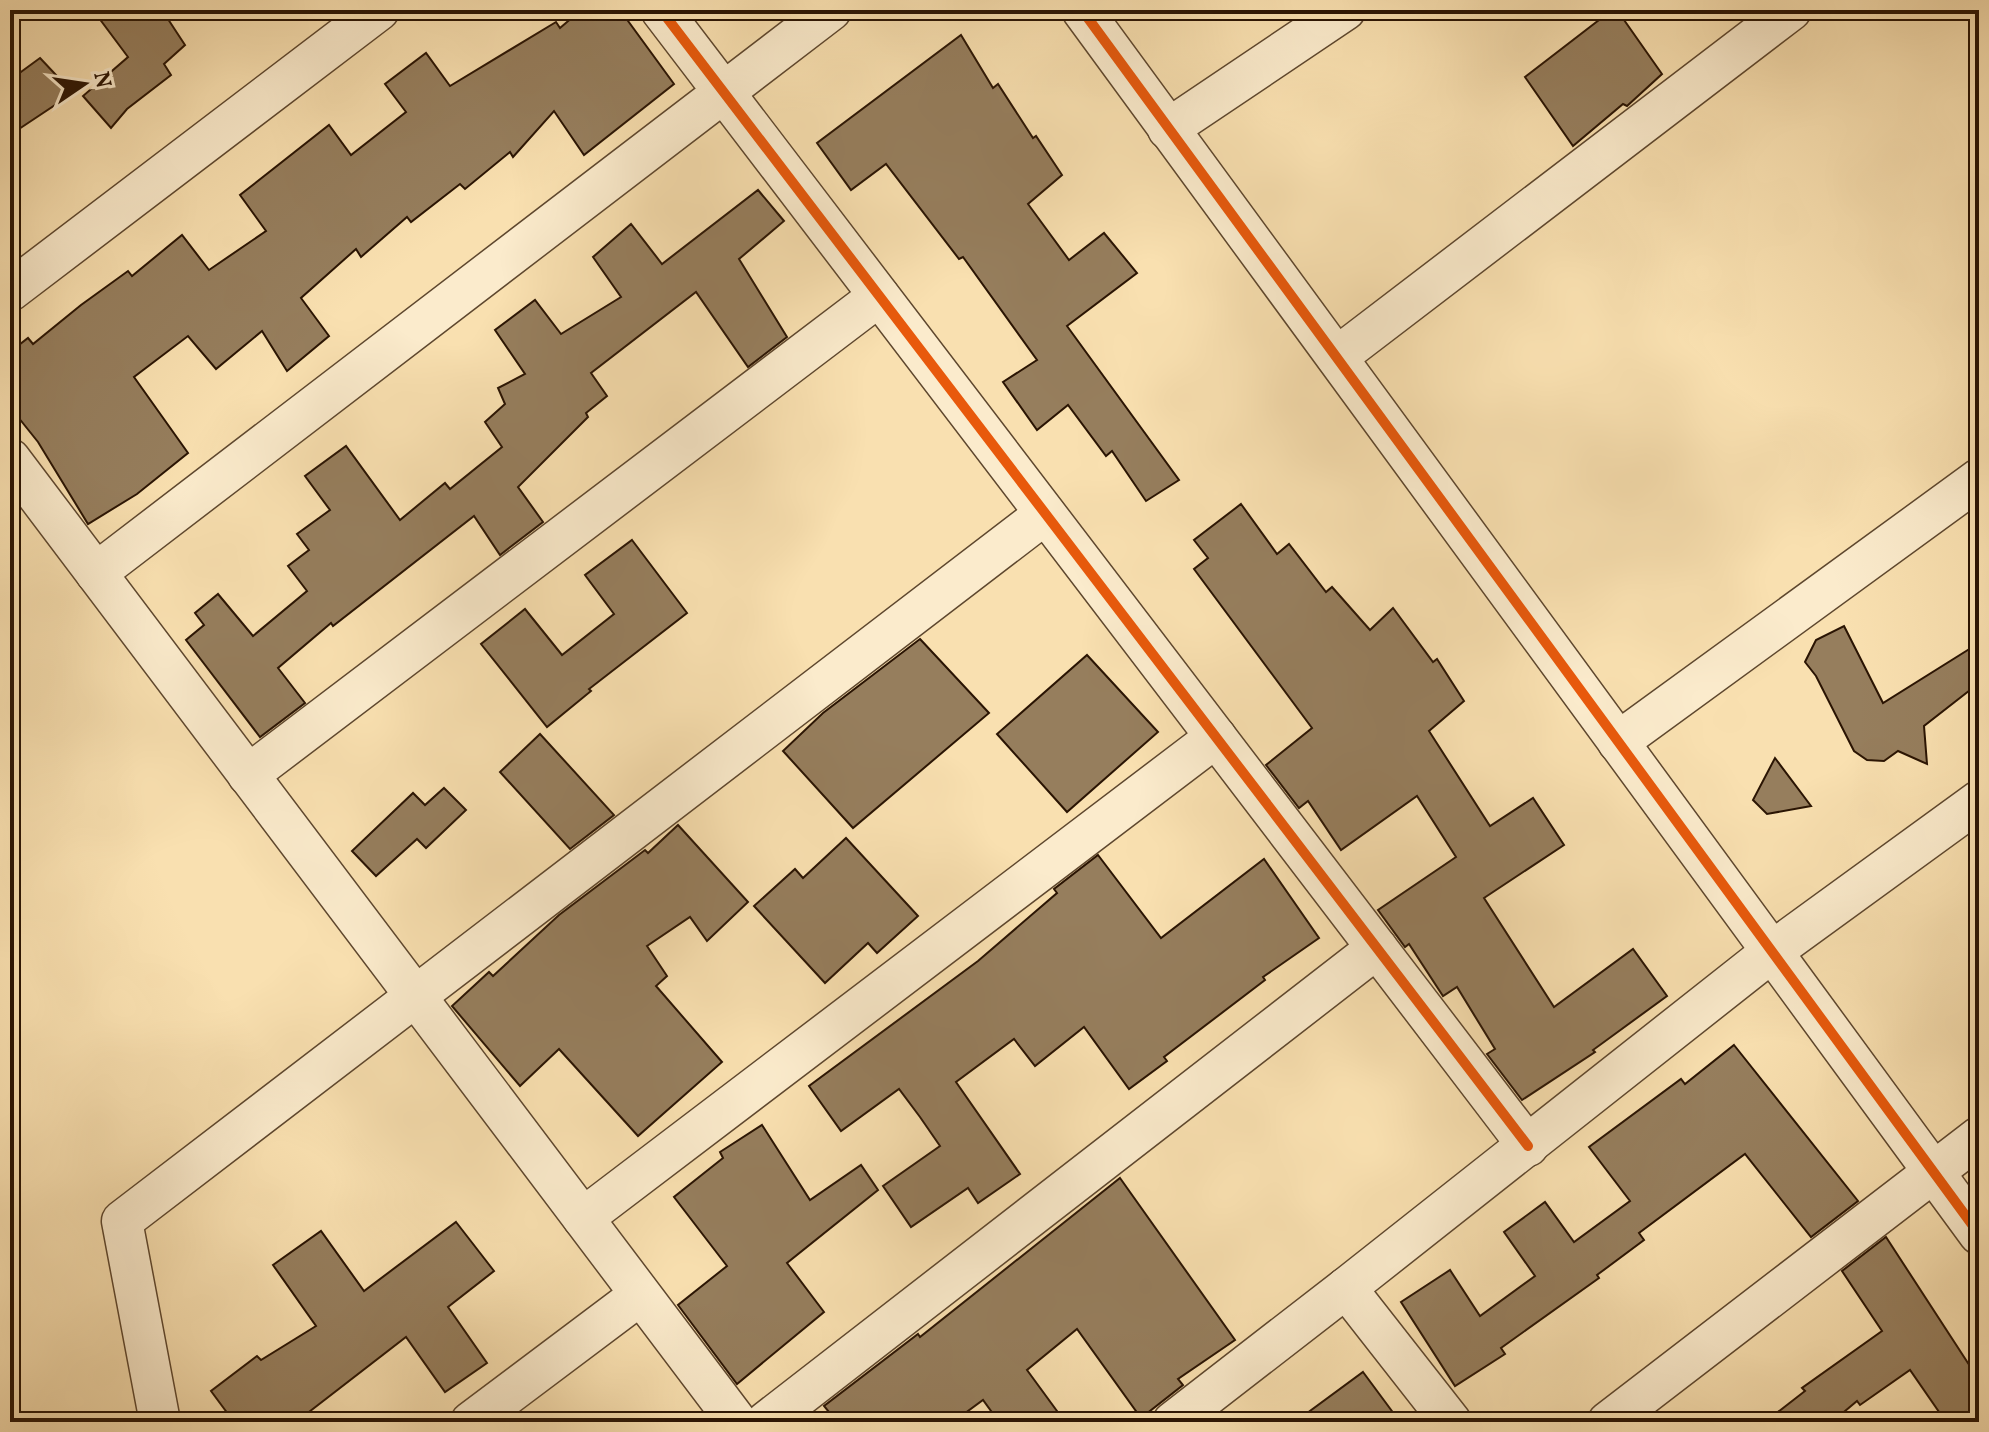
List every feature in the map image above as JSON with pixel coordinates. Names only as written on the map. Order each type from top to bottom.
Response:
[{"type":"street","points":[[10,291],[379,10]]},
{"type":"street","points":[[661,10],[1528,1146]]},
{"type":"street","points":[[96,573],[831,10]]},
{"type":"street","points":[[1082,10],[1774,950],[1979,1234]]},
{"type":"street","points":[[1168,129],[1345,10]]},
{"type":"street","points":[[1337,357],[1791,10]]},
{"type":"street","points":[[248,775],[879,296]]},
{"type":"street","points":[[10,459],[737,1422]]},
{"type":"street","points":[[1618,742],[1979,479]]},
{"type":"street","points":[[160,1422],[122,1221],[1045,514]]},
{"type":"street","points":[[583,1218],[1216,737]]},
{"type":"street","points":[[1173,1422],[1774,950],[1979,801]]},
{"type":"street","points":[[766,1422],[1377,948]]},
{"type":"street","points":[[1608,1422],[1979,1137]]},
{"type":"street","points":[[1346,1288],[1451,1422]]},
{"type":"street","points":[[471,1422],[640,1295]]},
{"type":"building","points":[[93,10],[162,10],[185,45],[164,64],[171,75],[127,109],[111,128],[83,96],[128,57]]},
{"type":"building","points":[[581,10],[620,10],[674,84],[584,155],[554,111],[513,157],[510,152],[465,189],[460,184],[411,222],[407,217],[361,257],[356,249],[301,298],[329,336],[287,371],[262,331],[216,369],[188,336],[134,377],[188,453],[137,494],[88,524],[38,442],[10,407],[10,352],[28,338],[33,344],[128,271],[132,276],[182,235],[209,270],[266,231],[240,195],[329,125],[351,155],[406,112],[385,84],[426,53],[450,86],[556,22],[560,28]]},
{"type":"building","points":[[1612,10],[1617,10],[1662,74],[1627,106],[1623,104],[1573,146],[1525,77]]},
{"type":"building","points":[[961,35],[993,88],[998,84],[1033,138],[1036,136],[1062,175],[1028,204],[1069,260],[1104,233],[1137,273],[1067,326],[1179,480],[1146,501],[1112,451],[1106,456],[1068,405],[1037,430],[1003,382],[1037,360],[963,257],[959,259],[886,164],[851,190],[817,143]]},
{"type":"building","points":[[40,58],[73,93],[10,135],[10,80]]},
{"type":"building","points":[[758,190],[784,221],[739,259],[787,337],[748,367],[696,292],[591,373],[607,396],[586,413],[588,417],[518,487],[543,522],[500,555],[474,516],[333,626],[331,623],[278,668],[305,703],[260,737],[186,640],[204,625],[195,613],[218,594],[253,636],[307,591],[288,566],[309,550],[297,534],[330,510],[305,476],[346,446],[400,520],[445,483],[450,489],[502,447],[485,422],[505,404],[498,388],[525,374],[495,330],[535,300],[561,334],[621,297],[593,257],[631,224],[662,264]]},
{"type":"building","points":[[1241,504],[1277,554],[1289,544],[1326,592],[1332,587],[1370,630],[1393,608],[1433,662],[1437,659],[1464,701],[1429,731],[1490,826],[1533,798],[1564,845],[1484,898],[1554,1007],[1633,949],[1667,996],[1593,1050],[1595,1052],[1522,1100],[1487,1054],[1495,1049],[1457,987],[1443,996],[1409,944],[1405,947],[1378,910],[1456,857],[1417,796],[1341,850],[1308,801],[1299,808],[1266,765],[1312,728],[1194,569],[1208,558],[1194,540]]},
{"type":"building","points":[[632,540],[687,613],[589,689],[591,691],[547,727],[481,644],[525,609],[562,655],[614,614],[585,575]]},
{"type":"building","points":[[1844,626],[1883,703],[1979,643],[1979,683],[1924,726],[1927,764],[1898,751],[1884,761],[1867,760],[1854,751],[1816,676],[1805,662],[1816,640]]},
{"type":"building","points":[[920,639],[989,713],[853,828],[783,751],[823,713]]},
{"type":"building","points":[[1087,655],[1158,732],[1067,812],[997,734]]},
{"type":"building","points":[[540,734],[614,815],[570,849],[500,772]]},
{"type":"building","points":[[1775,758],[1811,806],[1767,814],[1753,800]]},
{"type":"building","points":[[444,788],[466,810],[426,848],[417,839],[376,876],[352,851],[413,793],[425,805]]},
{"type":"building","points":[[678,825],[748,902],[707,941],[690,917],[647,946],[667,976],[656,986],[722,1062],[638,1136],[559,1049],[520,1086],[452,1006],[489,972],[493,976],[559,915],[645,850],[648,853]]},
{"type":"building","points":[[846,838],[918,916],[877,953],[868,943],[825,983],[754,906],[795,869],[803,878]]},
{"type":"building","points":[[1098,855],[1161,938],[1264,859],[1319,938],[1263,977],[1265,980],[1164,1057],[1167,1061],[1129,1089],[1084,1027],[1035,1066],[1014,1039],[956,1082],[1020,1174],[978,1203],[968,1188],[911,1227],[883,1186],[940,1146],[920,1117],[899,1089],[841,1131],[809,1086],[978,961],[1057,893],[1054,889]]},
{"type":"building","points":[[1734,1045],[1858,1201],[1811,1237],[1745,1154],[1639,1233],[1644,1240],[1597,1275],[1599,1278],[1501,1348],[1505,1354],[1455,1386],[1401,1302],[1450,1270],[1480,1316],[1535,1276],[1504,1232],[1545,1202],[1574,1242],[1630,1201],[1589,1147],[1681,1079],[1685,1084]]},
{"type":"building","points":[[762,1125],[810,1200],[861,1165],[878,1190],[787,1263],[824,1312],[737,1384],[678,1305],[727,1266],[674,1197],[723,1158],[720,1152]]},
{"type":"building","points":[[1120,1178],[1235,1340],[1178,1379],[1183,1385],[1141,1418],[1077,1329],[1027,1370],[1065,1422],[999,1422],[983,1400],[953,1422],[837,1422],[824,1406],[918,1334],[920,1337]]},
{"type":"building","points":[[456,1222],[494,1271],[448,1307],[487,1363],[445,1392],[406,1337],[296,1422],[234,1422],[211,1391],[257,1356],[261,1360],[316,1326],[273,1265],[321,1231],[364,1291]]},
{"type":"building","points":[[1886,1237],[1979,1380],[1979,1422],[1946,1422],[1910,1370],[1860,1405],[1857,1401],[1832,1422],[1765,1422],[1805,1391],[1802,1388],[1882,1331],[1842,1271]]},
{"type":"building","points":[[1363,1372],[1400,1422],[1295,1422]]},
{"type":"cycle path","points":[[661,10],[1528,1146]]},
{"type":"cycle path","points":[[1082,10],[1979,1234]]}]
